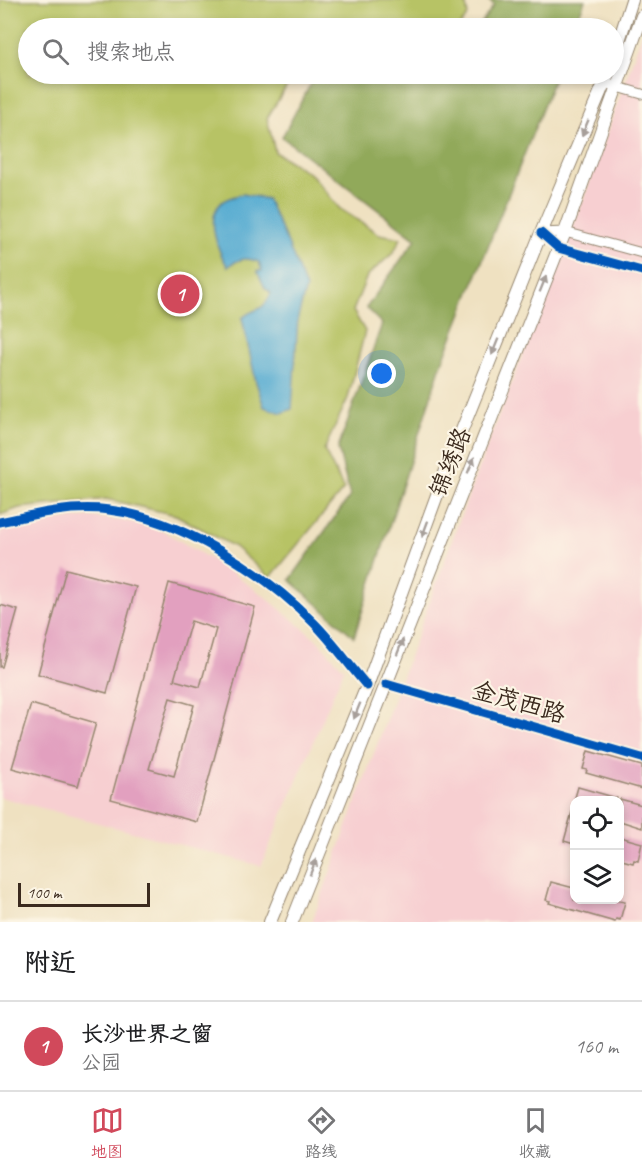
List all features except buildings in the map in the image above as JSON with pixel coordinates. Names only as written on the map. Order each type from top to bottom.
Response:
[{"type":"main road","points":[[624,25],[632,0]]},
{"type":"main road","name":"锦绣路","points":[[624,67],[642,16]]},
{"type":"main road","name":"锦绣路","points":[[270,922],[367,686],[448,465],[604,84]]},
{"type":"main road","name":"锦绣路","points":[[292,922],[558,248],[618,84]]},
{"type":"street","points":[[613,84],[642,94]]},
{"type":"street","points":[[541,233],[564,232],[642,253]]},
{"type":"street","points":[[541,233],[558,248],[642,271]]},
{"type":"street","points":[[0,522],[49,512],[107,510],[143,517],[179,529],[227,555],[279,592],[314,623],[367,686]]},
{"type":"street","name":"金茂西路","points":[[386,684],[642,758]]},
{"type":"shaded area","points":[[642,34],[642,922],[312,922],[480,464],[584,198]]},
{"type":"shaded area","points":[[92,517],[132,522],[165,532],[222,566],[263,595],[315,638],[344,669],[261,866],[0,797],[0,532],[23,523]]},
{"type":"green space","points":[[0,0],[465,0],[468,15],[466,18],[18,18],[18,84],[288,84],[267,118],[275,152],[312,175],[340,209],[379,234],[401,238],[393,253],[367,276],[353,311],[365,331],[348,398],[324,450],[344,489],[270,578],[235,547],[176,515],[106,499],[19,508],[0,515]]},
{"type":"green space","points":[[488,0],[585,0],[578,18],[485,18],[494,5]]},
{"type":"green space","points":[[311,84],[552,84],[440,368],[354,637],[290,580],[350,496],[338,448],[382,324],[366,308],[416,239],[282,137]]},
{"type":"water","points":[[243,194],[267,199],[306,288],[298,317],[292,409],[282,413],[264,407],[242,318],[261,307],[271,293],[265,288],[257,271],[262,271],[259,262],[243,259],[228,267],[220,253],[215,235],[216,209],[225,200]]},
{"type":"cycle path","points":[[541,233],[558,248],[642,271]]},
{"type":"cycle path","points":[[0,522],[54,511],[109,510],[136,515],[192,536],[246,567],[294,604],[321,630],[367,686]]},
{"type":"cycle path","points":[[386,684],[642,758]]},
{"type":"place","name":"长沙世界之窗","points":[[180,294]]}]
